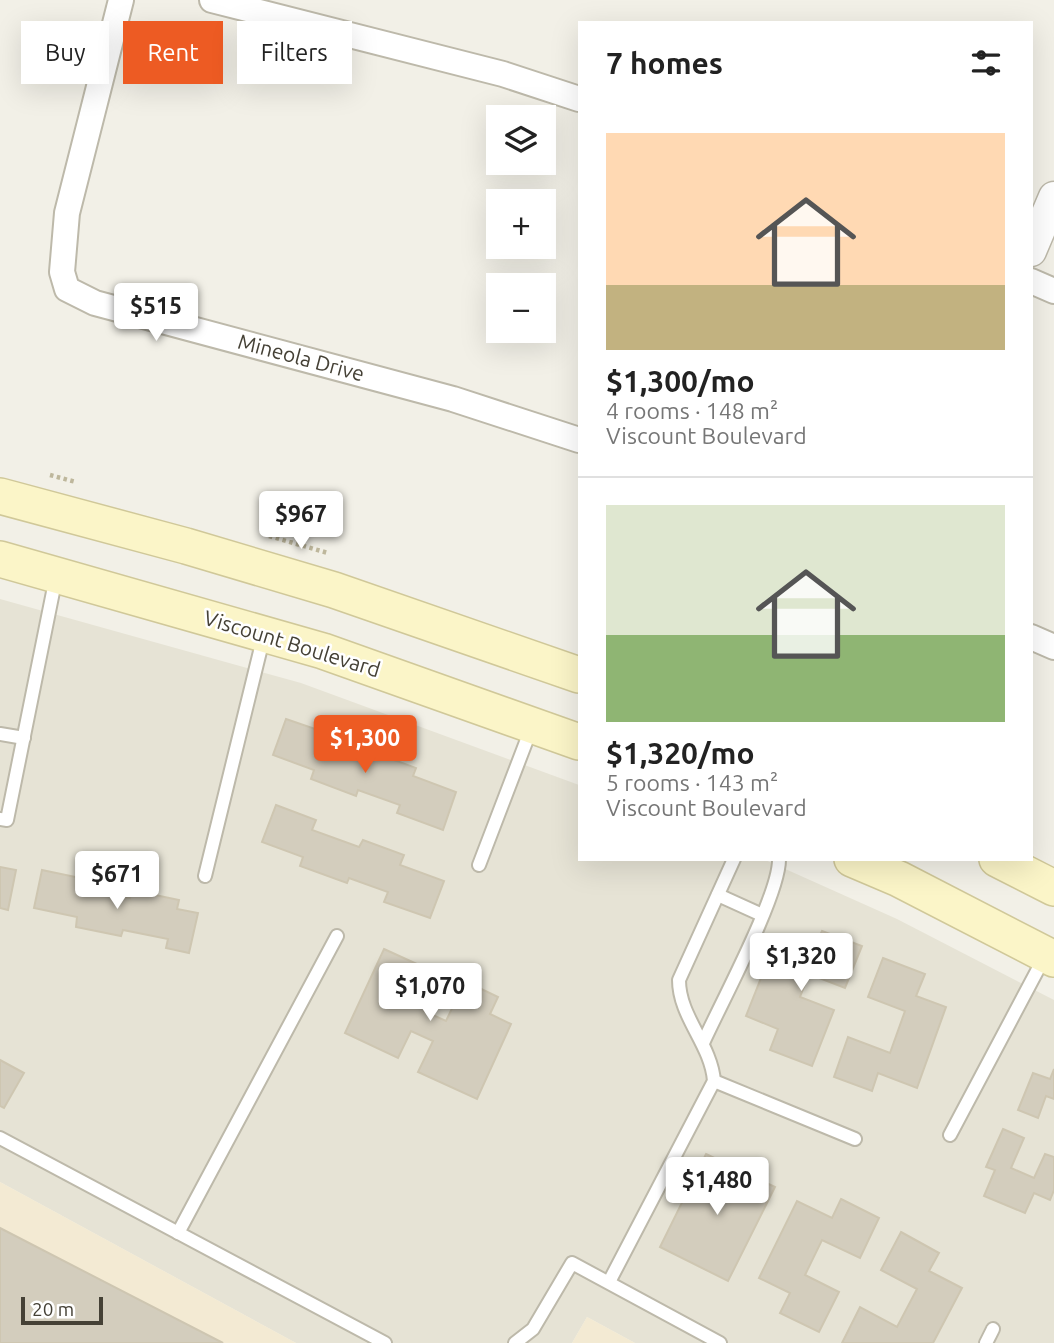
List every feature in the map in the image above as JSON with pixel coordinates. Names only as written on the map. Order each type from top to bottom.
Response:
[{"type":"main road","points":[[0,496],[186,546],[334,590],[578,676]]},
{"type":"main road","name":"Viscount Boulevard","points":[[0,559],[323,651],[578,743]]},
{"type":"main road","points":[[857,861],[899,879],[1050,957]]},
{"type":"main road","points":[[1001,861],[1054,888]]},
{"type":"street","name":"Mineola Drive","points":[[121,0],[67,213],[62,272],[67,289],[74,295],[95,303],[453,399],[578,440]]},
{"type":"street","points":[[212,0],[503,74],[578,99]]},
{"type":"street","points":[[1033,246],[1054,197]]},
{"type":"street","points":[[1033,282],[1054,291]]},
{"type":"street","points":[[1033,638],[1054,647]]},
{"type":"lane","points":[[0,819],[7,820],[57,575]]},
{"type":"lane","points":[[205,876],[264,634]]},
{"type":"lane","points":[[479,865],[533,726]]},
{"type":"lane","points":[[0,734],[24,738]]},
{"type":"lane","points":[[609,1283],[714,1081],[713,1068],[703,1043],[679,1000],[679,980],[733,861]]},
{"type":"lane","points":[[703,1043],[762,915],[779,872],[779,861]]},
{"type":"lane","points":[[718,895],[762,915]]},
{"type":"lane","points":[[178,1233],[337,936]]},
{"type":"lane","points":[[950,1135],[1050,957]]},
{"type":"lane","points":[[714,1081],[855,1139]]},
{"type":"lane","points":[[0,1138],[385,1343]]},
{"type":"lane","points":[[515,1343],[533,1329],[572,1263],[720,1343]]},
{"type":"lane","points":[[986,1343],[993,1329]]},
{"type":"shaded area","points":[[0,599],[301,683],[578,785],[578,861],[767,861],[897,919],[1054,1000],[1054,1343],[635,1343],[587,1317],[572,1343],[296,1343],[0,1182]]},
{"type":"shaded area","points":[[0,1182],[296,1343],[0,1343]]},
{"type":"shaded area","points":[[587,1317],[635,1343],[572,1343]]},
{"type":"building","points":[[286,719],[327,733],[323,743],[369,760],[372,752],[416,768],[413,776],[456,792],[443,830],[397,813],[400,805],[358,790],[356,796],[311,779],[314,770],[273,755]]},
{"type":"building","points":[[276,805],[316,820],[312,830],[359,847],[363,840],[404,855],[400,865],[444,881],[430,918],[384,902],[388,892],[349,878],[347,883],[300,866],[303,857],[262,842]]},
{"type":"building","points":[[0,867],[16,870],[8,910],[0,908]]},
{"type":"building","points":[[42,870],[85,879],[83,889],[130,898],[131,890],[179,900],[177,909],[198,913],[189,953],[166,948],[168,939],[123,930],[121,936],[76,927],[77,917],[34,908]]},
{"type":"building","points":[[822,931],[862,946],[845,988],[809,974],[800,997],[834,1010],[812,1066],[770,1050],[778,1029],[746,1016],[778,935],[814,949]]},
{"type":"building","points":[[384,949],[441,975],[424,1011],[446,1021],[465,981],[498,997],[490,1014],[511,1024],[477,1099],[418,1072],[433,1041],[411,1031],[398,1058],[345,1033]]},
{"type":"building","points":[[883,958],[925,974],[916,996],[946,1007],[917,1088],[878,1073],[872,1091],[834,1077],[848,1037],[890,1053],[905,1011],[868,997]]},
{"type":"building","points":[[0,1060],[24,1073],[4,1108],[0,1106]]},
{"type":"building","points":[[1054,1069],[1054,1099],[1046,1096],[1038,1118],[1018,1110],[1033,1073],[1050,1079]]},
{"type":"building","points":[[1003,1129],[1024,1138],[1011,1168],[1034,1178],[1045,1154],[1054,1157],[1054,1190],[1050,1200],[1034,1193],[1025,1213],[984,1196],[995,1170],[986,1167]]},
{"type":"building","points":[[706,1154],[775,1187],[728,1281],[660,1247]]},
{"type":"building","points":[[841,1199],[879,1218],[860,1258],[822,1240],[805,1275],[839,1292],[819,1332],[780,1313],[790,1293],[759,1278],[797,1201],[832,1218]]},
{"type":"building","points":[[0,1228],[223,1343],[0,1343]]},
{"type":"building","points":[[901,1232],[939,1253],[929,1271],[962,1288],[933,1343],[842,1343],[860,1307],[897,1327],[917,1289],[881,1270]]}]
